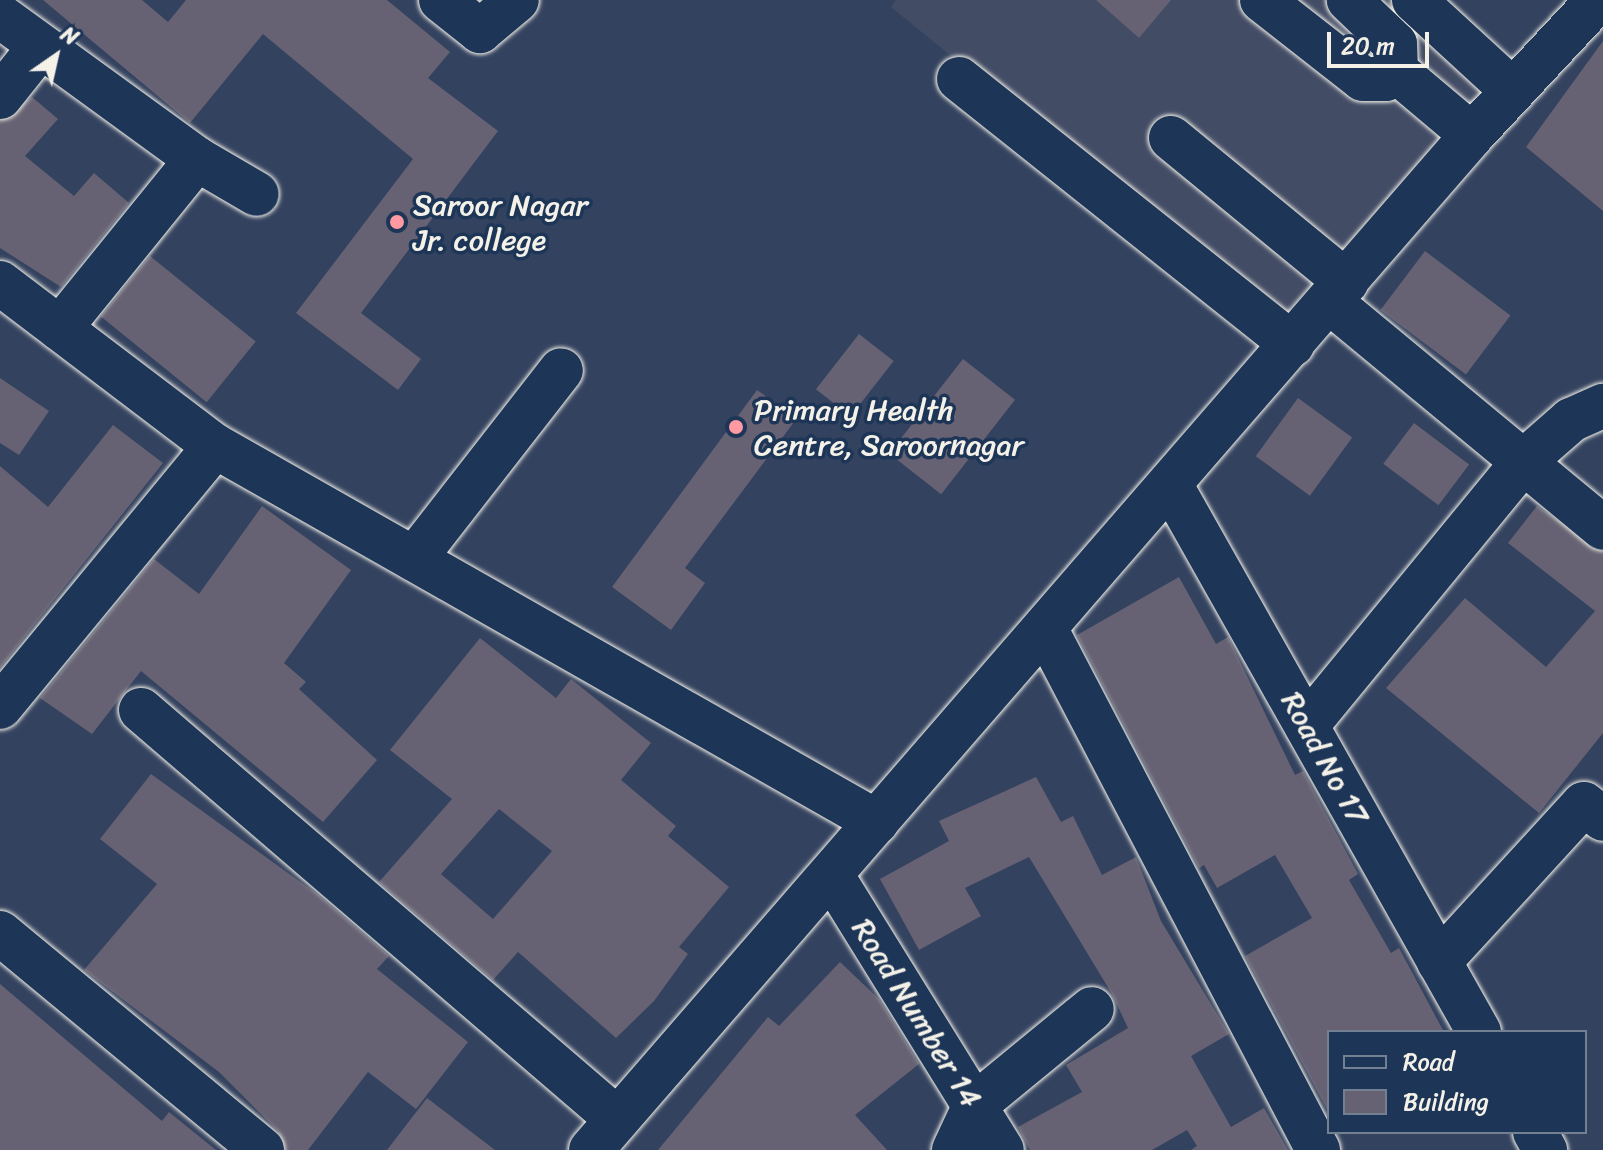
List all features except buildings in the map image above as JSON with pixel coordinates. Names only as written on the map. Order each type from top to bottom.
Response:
[{"type":"street","points":[[441,0],[480,31],[517,0]]},
{"type":"street","points":[[1262,0],[1363,79],[1396,71]]},
{"type":"street","points":[[1349,0],[1388,33],[1396,71],[1472,135]]},
{"type":"street","points":[[1414,0],[1512,90]]},
{"type":"street","points":[[0,16],[39,48],[197,159],[257,194]]},
{"type":"street","points":[[141,710],[604,1134],[832,876],[1512,90],[1591,24]]},
{"type":"street","points":[[0,97],[39,48]]},
{"type":"street","points":[[959,79],[1292,344]]},
{"type":"street","points":[[1171,138],[1523,462],[1603,528]]},
{"type":"street","points":[[60,328],[197,159]]},
{"type":"street","points":[[0,283],[215,446],[877,822]]},
{"type":"street","points":[[414,559],[561,370]]},
{"type":"street","points":[[1307,725],[1523,462],[1571,420],[1603,406]]},
{"type":"street","points":[[0,707],[215,446]]},
{"type":"street","name":"Road No 17","points":[[1170,484],[1478,1030]]},
{"type":"street","points":[[1045,628],[1318,1150]]},
{"type":"street","points":[[1439,962],[1597,802]]},
{"type":"street","name":"Road Number 14","points":[[832,876],[1002,1150]]},
{"type":"street","points":[[0,933],[262,1150]]},
{"type":"street","points":[[954,1150],[975,1105],[1092,1009]]},
{"type":"shaded area","points":[[896,0],[1389,0],[1484,85],[1451,137],[1277,322],[891,7]]},
{"type":"place","name":"Saroor Nagar Jr. college","points":[[397,222]]},
{"type":"place","name":"Primary Health Centre, Saroornagar","points":[[736,427]]}]
